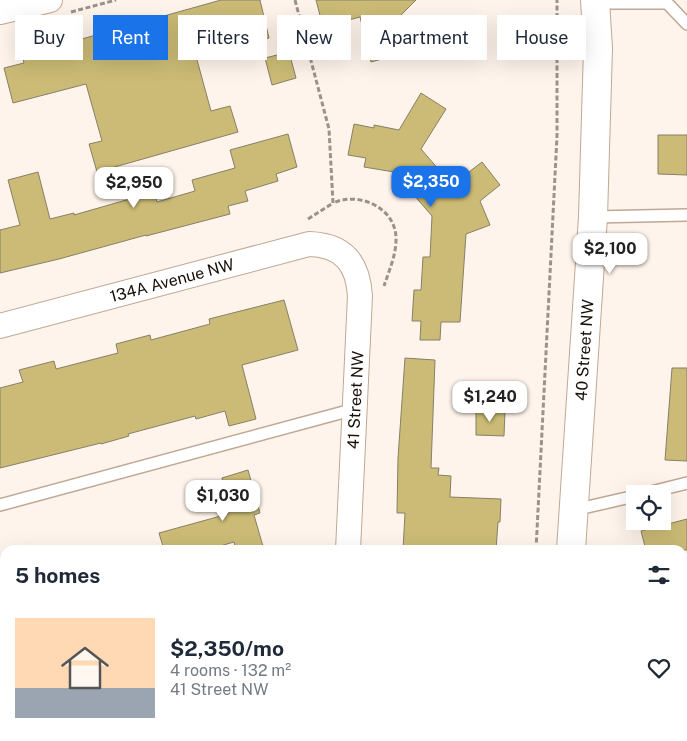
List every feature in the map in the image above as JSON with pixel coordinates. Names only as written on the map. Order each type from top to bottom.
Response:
[{"type":"street","points":[[0,12],[50,0]]},
{"type":"street","name":"40 Street NW","points":[[571,545],[593,217],[598,48],[596,1]]},
{"type":"street","name":"134A Avenue NW","points":[[0,326],[309,244],[323,244],[344,254]]},
{"type":"street","name":"41 Street NW","points":[[344,254],[352,263],[360,284],[348,545]]},
{"type":"lane","points":[[596,1],[666,3],[687,24]]},
{"type":"lane","points":[[593,217],[687,215]]},
{"type":"lane","points":[[0,505],[355,409]]},
{"type":"lane","points":[[671,487],[687,483]]},
{"type":"lane","points":[[574,510],[626,498]]},
{"type":"path","points":[[295,0],[329,129],[333,203],[338,201]]},
{"type":"path","points":[[536,545],[557,136],[557,0]]},
{"type":"building","points":[[221,0],[260,0],[264,15],[178,15],[178,60],[197,60],[211,111],[230,106],[238,132],[97,172],[89,144],[102,141],[86,84],[13,103],[4,68],[24,63],[23,60],[83,60],[83,39],[93,36],[93,60],[168,60],[167,15]]},
{"type":"building","points":[[316,0],[416,0],[401,15],[361,15],[361,21],[360,17],[351,19],[351,15],[320,15]]},
{"type":"building","points":[[277,55],[277,60],[291,60],[296,78],[272,85],[266,60],[267,58]]},
{"type":"building","points":[[421,93],[446,109],[421,149],[452,185],[482,162],[500,185],[480,201],[490,225],[466,234],[460,322],[441,322],[440,340],[420,340],[421,321],[412,321],[414,290],[421,290],[423,257],[430,257],[432,216],[394,172],[364,167],[366,158],[348,155],[354,124],[374,128],[374,125],[399,130]]},
{"type":"building","points":[[288,134],[297,167],[276,174],[278,181],[245,191],[248,201],[228,206],[230,214],[0,273],[0,230],[20,225],[8,180],[38,172],[50,219],[74,213],[74,215],[154,192],[157,202],[195,191],[192,180],[235,168],[230,150]]},
{"type":"building","points":[[658,135],[687,135],[687,175],[658,174]]},
{"type":"building","points":[[284,300],[298,350],[242,365],[256,419],[229,426],[225,411],[196,419],[195,416],[128,434],[129,436],[101,444],[0,468],[0,388],[23,382],[19,370],[54,361],[56,369],[118,353],[116,344],[150,335],[151,340],[210,324],[209,319]]},
{"type":"building","points":[[405,358],[435,360],[431,468],[439,468],[438,475],[451,476],[450,497],[501,499],[496,545],[403,545],[405,513],[397,513],[398,458]]},
{"type":"building","points":[[672,368],[687,368],[687,461],[665,460]]},
{"type":"building","points":[[476,409],[505,411],[504,436],[476,435]]},
{"type":"building","points":[[248,470],[260,513],[254,515],[263,545],[235,545],[234,542],[224,545],[163,545],[159,533],[228,514],[220,488],[224,488],[222,478]]},
{"type":"building","points":[[687,519],[687,545],[645,545],[641,531],[671,530],[671,523]]}]
